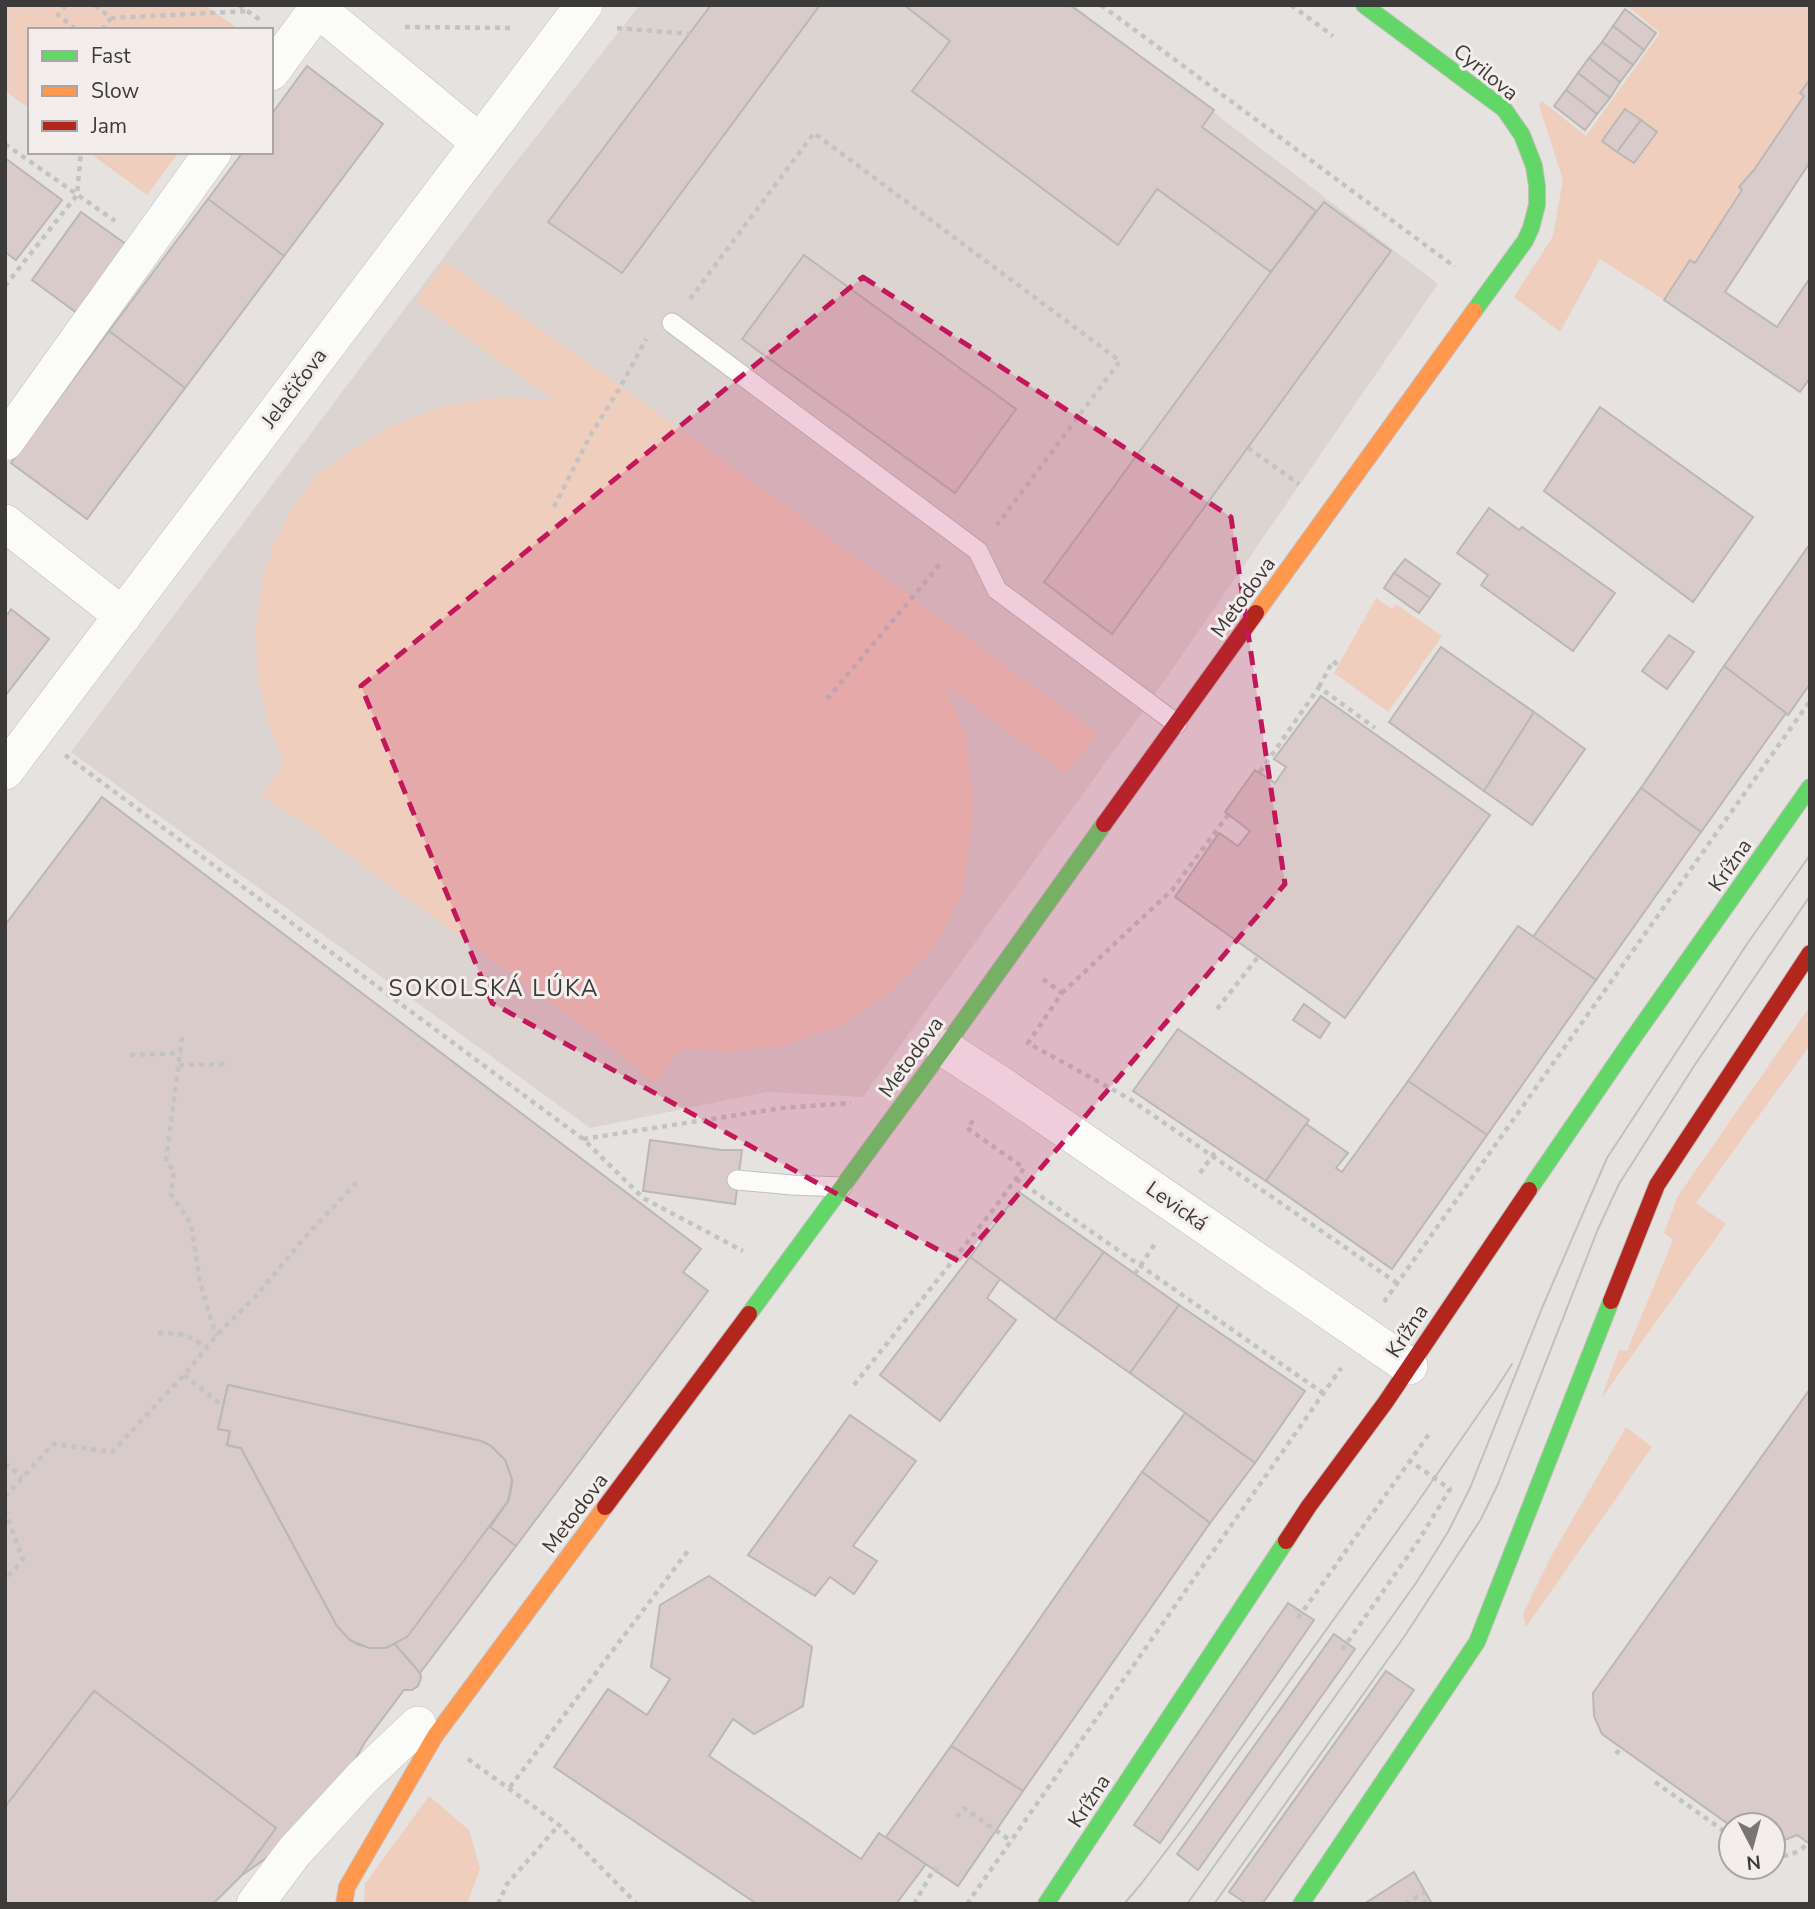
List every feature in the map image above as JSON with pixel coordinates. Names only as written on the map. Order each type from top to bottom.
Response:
[{"type":"street","name":"Cyrilova","points":[[1364,5],[1504,109],[1522,135],[1534,166],[1537,186],[1537,205],[1525,241]]},
{"type":"street","name":"Jelačičova","points":[[5,771],[584,6]]},
{"type":"street","points":[[273,70],[326,14],[480,142]]},
{"type":"street","points":[[5,442],[212,154]]},
{"type":"street","name":"Metodova","points":[[345,1904],[347,1887],[426,1730],[738,1330],[1525,241]]},
{"type":"street","points":[[5,523],[123,615]]},
{"type":"street","name":"Krížna","points":[[1046,1904],[1309,1506],[1385,1403],[1631,1041],[1810,787]]},
{"type":"street","points":[[1301,1904],[1477,1642],[1657,1185],[1810,953]]},
{"type":"street","name":"Levická","points":[[944,1048],[1409,1366]]},
{"type":"street","points":[[254,1904],[294,1852],[363,1777],[426,1730]]},
{"type":"lane","points":[[672,323],[978,551],[997,590],[1177,724]]},
{"type":"lane","points":[[737,1180],[842,1187]]},
{"type":"path","points":[[66,5],[58,15],[74,28]]},
{"type":"path","points":[[95,5],[111,18],[248,11]]},
{"type":"path","points":[[1101,5],[1489,293]]},
{"type":"path","points":[[584,6],[611,28],[690,34]]},
{"type":"path","points":[[326,14],[520,28]]},
{"type":"path","points":[[104,28],[111,18]]},
{"type":"path","points":[[555,507],[590,436],[621,386],[660,313],[672,323],[814,133],[1120,361],[978,551]]},
{"type":"path","points":[[5,144],[147,244]]},
{"type":"path","points":[[5,286],[77,195],[81,154]]},
{"type":"path","points":[[1248,448],[1301,485]]},
{"type":"path","points":[[827,699],[961,538]]},
{"type":"path","points":[[1259,772],[1319,687],[1333,661],[1338,665]]},
{"type":"path","points":[[1319,687],[1376,728]]},
{"type":"path","points":[[63,754],[583,1139],[643,1198],[781,1271]]},
{"type":"path","points":[[854,1385],[1024,1168],[968,1128],[1062,993],[1172,890],[1228,815]]},
{"type":"path","points":[[1009,955],[1062,993]]},
{"type":"path","points":[[1217,1009],[1259,957]]},
{"type":"path","points":[[182,1037],[166,1161],[174,1171],[172,1195],[191,1224],[200,1282],[216,1336]]},
{"type":"path","points":[[1028,1043],[1128,1098],[1398,1283]]},
{"type":"path","points":[[130,1055],[181,1053]]},
{"type":"path","points":[[179,1065],[230,1064]]},
{"type":"path","points":[[583,1139],[782,1108],[856,1103]]},
{"type":"path","points":[[1016,1179],[1323,1393]]},
{"type":"path","points":[[5,1497],[53,1444],[112,1452],[358,1181]]},
{"type":"path","points":[[158,1333],[193,1338],[206,1348]]},
{"type":"path","points":[[184,1375],[223,1406]]},
{"type":"path","points":[[1298,1618],[1429,1434]]},
{"type":"path","points":[[1342,1650],[1417,1543],[1450,1489],[1410,1461]]},
{"type":"path","points":[[5,1463],[22,1476]]},
{"type":"path","points":[[5,1510],[23,1560],[5,1579]]},
{"type":"path","points":[[510,1787],[690,1548]]},
{"type":"path","points":[[426,1730],[510,1787],[559,1825],[637,1904]]},
{"type":"path","points":[[1616,1754],[1621,1748]]},
{"type":"path","points":[[1655,1782],[1717,1826]]},
{"type":"path","points":[[957,1817],[964,1808],[1011,1841]]},
{"type":"path","points":[[498,1904],[507,1884],[559,1825]]},
{"type":"path","points":[[1787,1856],[1803,1849],[1808,1843]]},
{"type":"path","points":[[914,1904],[934,1869],[943,1875]]},
{"type":"path","points":[[1405,1904],[1425,1892]]},
{"type":"path","points":[[1423,1904],[1429,1899]]},
{"type":"highlighted area","points":[[863,277],[1231,517],[1285,884],[960,1262],[492,1003],[361,686]]},
{"type":"shaded area","points":[[5,5],[205,5],[237,28],[28,28],[28,108],[5,91]]},
{"type":"shaded area","points":[[640,5],[1073,5],[1438,284],[1149,703],[863,1097],[767,1092],[590,1128],[71,752],[498,185]]},
{"type":"shaded area","points":[[1626,5],[1810,5],[1810,79],[1800,93],[1804,96],[1754,170],[1739,187],[1742,190],[1695,263],[1690,260],[1664,300],[1600,259],[1560,332],[1514,297],[1553,236],[1563,180],[1539,105],[1542,101],[1586,136],[1660,33]]},
{"type":"shaded area","points":[[91,154],[178,154],[147,195]]},
{"type":"shaded area","points":[[444,261],[621,386],[1098,733],[1066,774],[944,685],[965,734],[974,795],[971,842],[961,895],[935,946],[892,991],[848,1022],[787,1045],[733,1052],[679,1049],[655,1084],[619,1053],[306,824],[261,796],[285,763],[268,722],[257,674],[256,625],[262,581],[274,544],[292,509],[317,474],[390,426],[441,407],[497,397],[553,400],[416,301]]},
{"type":"shaded area","points":[[1376,598],[1392,609],[1396,604],[1442,636],[1388,712],[1334,673]]},
{"type":"shaded area","points":[[1810,1006],[1810,1045],[1696,1203],[1726,1224],[1601,1399],[1619,1350],[1627,1351],[1673,1240],[1664,1233],[1678,1196]]},
{"type":"shaded area","points":[[1626,1427],[1652,1447],[1526,1627],[1523,1614],[1553,1553]]},
{"type":"shaded area","points":[[429,1796],[469,1830],[480,1869],[467,1904],[364,1904],[365,1884]]},
{"type":"building","points":[[711,5],[820,5],[622,273],[548,222]]},
{"type":"building","points":[[904,5],[1070,5],[1214,110],[1202,127],[1316,211],[1271,272],[1157,189],[1118,245],[912,91],[950,41]]},
{"type":"building","points":[[1625,9],[1656,33],[1644,50],[1613,26]]},
{"type":"building","points":[[1613,26],[1644,50],[1633,65],[1602,42]]},
{"type":"building","points":[[1602,42],[1633,65],[1620,82],[1589,58]]},
{"type":"building","points":[[1589,58],[1620,82],[1610,98],[1578,73]]},
{"type":"building","points":[[307,66],[383,124],[284,256],[208,199],[242,154],[273,154],[273,112]]},
{"type":"building","points":[[1578,73],[1610,98],[1597,114],[1566,90]]},
{"type":"building","points":[[1810,79],[1810,162],[1725,292],[1777,327],[1810,278],[1810,378],[1800,392],[1664,300],[1690,260],[1695,263],[1742,190],[1739,187],[1754,170],[1804,96],[1800,93]]},
{"type":"building","points":[[1566,90],[1597,114],[1585,130],[1554,106]]},
{"type":"building","points":[[1625,109],[1641,120],[1617,152],[1602,141]]},
{"type":"building","points":[[1641,120],[1657,132],[1634,163],[1617,152]]},
{"type":"building","points":[[5,158],[62,200],[16,260],[5,252]]},
{"type":"building","points":[[208,199],[284,256],[185,388],[109,331]]},
{"type":"building","points":[[1324,202],[1391,251],[1112,634],[1044,582]]},
{"type":"building","points":[[81,212],[130,247],[81,316],[32,280]]},
{"type":"building","points":[[804,255],[1016,409],[955,493],[742,339]]},
{"type":"building","points":[[109,331],[185,388],[87,519],[11,463]]},
{"type":"building","points":[[1600,407],[1753,517],[1693,602],[1544,491]]},
{"type":"building","points":[[1489,508],[1519,530],[1522,527],[1615,593],[1573,651],[1481,585],[1488,575],[1457,553]]},
{"type":"building","points":[[1810,544],[1810,684],[1788,715],[1724,666]]},
{"type":"building","points":[[1405,559],[1440,584],[1430,598],[1394,573]]},
{"type":"building","points":[[1394,573],[1430,598],[1419,613],[1384,588]]},
{"type":"building","points":[[11,609],[49,639],[5,696],[5,613],[8,614]]},
{"type":"building","points":[[1669,635],[1694,652],[1667,689],[1642,671]]},
{"type":"building","points":[[1441,647],[1534,712],[1484,791],[1389,722]]},
{"type":"building","points":[[1724,666],[1786,713],[1701,832],[1641,788]]},
{"type":"building","points":[[1321,696],[1490,815],[1345,1018],[1175,897],[1219,833],[1238,846],[1250,831],[1225,812],[1255,770],[1275,783],[1286,767],[1274,759]]},
{"type":"building","points":[[1534,712],[1585,749],[1532,825],[1484,791]]},
{"type":"building","points":[[1641,788],[1701,832],[1596,980],[1533,937]]},
{"type":"building","points":[[102,797],[701,1249],[683,1272],[708,1291],[516,1546],[490,1527],[508,1501],[512,1480],[505,1460],[491,1446],[477,1440],[228,1385],[218,1429],[230,1431],[227,1445],[241,1448],[337,1626],[359,1645],[380,1648],[395,1644],[420,1673],[421,1678],[418,1686],[412,1690],[404,1690],[365,1742],[352,1765],[269,1856],[241,1876],[276,1828],[94,1691],[5,1807],[5,925]]},
{"type":"building","points":[[1518,926],[1596,980],[1487,1135],[1408,1081]]},
{"type":"building","points":[[1304,1004],[1330,1023],[1320,1038],[1293,1020]]},
{"type":"building","points":[[1178,1029],[1309,1120],[1266,1181],[1133,1091]]},
{"type":"building","points":[[1408,1081],[1487,1135],[1392,1269],[1266,1181],[1306,1124],[1348,1153],[1336,1168],[1342,1172]]},
{"type":"building","points":[[650,1140],[722,1150],[742,1150],[735,1204],[643,1191]]},
{"type":"building","points":[[1019,1192],[1104,1252],[1055,1320],[970,1257]]},
{"type":"building","points":[[1104,1252],[1179,1305],[1130,1373],[1055,1320]]},
{"type":"building","points":[[970,1257],[1000,1279],[987,1298],[1016,1320],[940,1421],[880,1375]]},
{"type":"building","points":[[1179,1305],[1305,1391],[1255,1463],[1130,1373]]},
{"type":"building","points":[[228,1385],[481,1441],[491,1446],[505,1460],[512,1480],[511,1491],[508,1501],[490,1527],[516,1546],[420,1673],[395,1644],[380,1648],[359,1645],[337,1626],[241,1448],[227,1445],[230,1431],[218,1429]]},
{"type":"building","points":[[228,1385],[481,1441],[491,1446],[505,1460],[512,1480],[508,1501],[407,1637],[386,1648],[369,1648],[350,1640],[337,1626],[241,1448],[227,1445],[230,1431],[218,1429]]},
{"type":"building","points":[[1810,1389],[1810,1844],[1797,1835],[1787,1839],[1787,1811],[1717,1811],[1717,1816],[1602,1734],[1594,1716],[1593,1693]]},
{"type":"building","points":[[1185,1413],[1255,1463],[1210,1523],[1142,1472]]},
{"type":"building","points":[[850,1415],[916,1461],[853,1546],[877,1561],[854,1594],[830,1577],[815,1596],[748,1555]]},
{"type":"building","points":[[1142,1472],[1210,1523],[1023,1791],[951,1746]]},
{"type":"building","points":[[709,1576],[812,1647],[803,1706],[754,1734],[733,1719],[709,1756],[861,1859],[879,1833],[926,1864],[896,1904],[757,1904],[554,1767],[608,1689],[647,1715],[670,1679],[651,1667],[660,1605]]},
{"type":"building","points":[[1288,1603],[1314,1620],[1160,1843],[1134,1825]]},
{"type":"building","points":[[1334,1634],[1355,1649],[1198,1870],[1177,1854]]},
{"type":"building","points":[[1386,1671],[1414,1690],[1262,1904],[1247,1904],[1229,1892]]},
{"type":"building","points":[[94,1691],[276,1828],[241,1876],[213,1904],[5,1904],[5,1807]]},
{"type":"building","points":[[951,1746],[1023,1791],[958,1886],[886,1837]]},
{"type":"building","points":[[1414,1872],[1432,1904],[1364,1904]]},
{"type":"tram line","points":[[1187,1904],[1416,1583],[1448,1532],[1470,1488],[1542,1308],[1607,1158],[1747,944],[1810,855]]},
{"type":"tram line","points":[[1214,1904],[1406,1634],[1481,1519],[1498,1484],[1598,1229],[1619,1184],[1694,1066],[1810,896]]},
{"type":"tram line","points":[[1124,1904],[1188,1822],[1408,1516],[1512,1364]]},
{"type":"traffic: fast","points":[[1364,5],[1504,109],[1522,135],[1534,166],[1537,205],[1531,228],[1525,241],[1474,311]]},
{"type":"traffic: fast","points":[[1529,1190],[1810,787]]},
{"type":"traffic: fast","points":[[749,1314],[1104,824]]},
{"type":"traffic: fast","points":[[1301,1904],[1477,1642],[1611,1301]]},
{"type":"traffic: fast","points":[[1046,1904],[1286,1541]]},
{"type":"traffic: slow","points":[[1256,613],[1474,311]]},
{"type":"traffic: slow","points":[[344,1904],[347,1887],[435,1736],[605,1507]]},
{"type":"traffic: jam","points":[[1104,824],[1256,613]]},
{"type":"traffic: jam","points":[[1611,1301],[1657,1185],[1810,953]]},
{"type":"traffic: jam","points":[[1286,1541],[1385,1403],[1529,1190]]},
{"type":"traffic: jam","points":[[605,1507],[749,1314]]},
{"type":"district","name":"SOKOLSKÁ LÚKA","points":[[494,988]]}]
